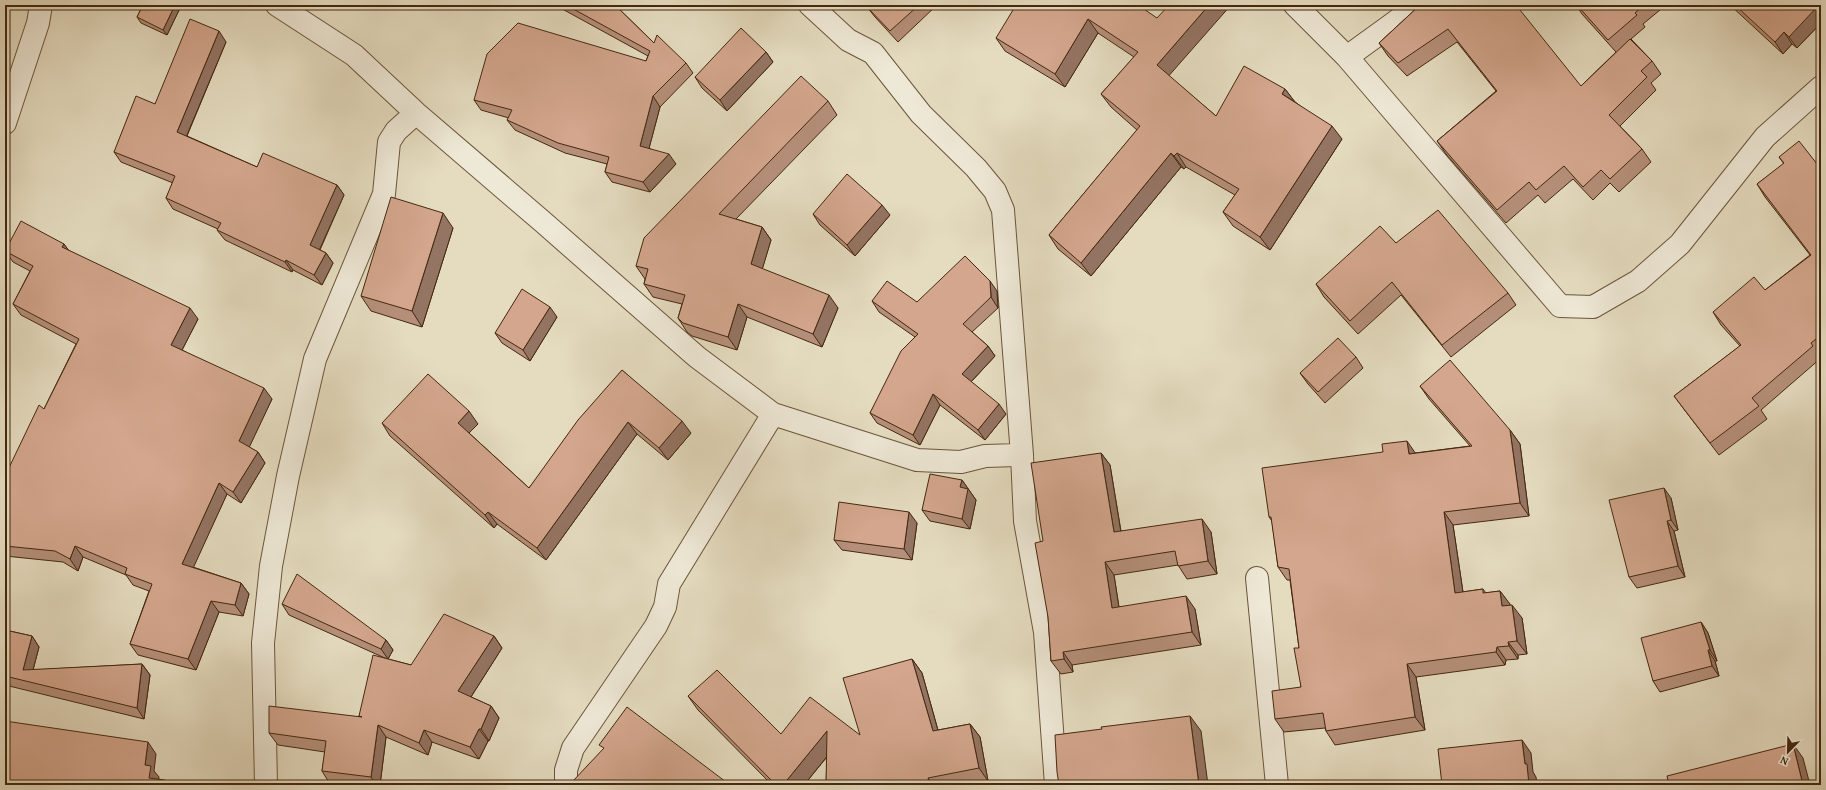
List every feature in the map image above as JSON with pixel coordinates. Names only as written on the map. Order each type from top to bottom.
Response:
[{"type":"street","points":[[5,123],[38,23],[40,5]]},
{"type":"street","points":[[277,5],[354,55],[416,113],[697,357],[773,414],[917,460],[961,462],[985,456],[1022,454]]},
{"type":"street","points":[[810,5],[848,40],[873,53],[921,114],[976,168],[995,191],[1003,210],[1022,454],[1025,521],[1045,632],[1056,785]]},
{"type":"street","points":[[1295,5],[1347,57],[1560,306],[1593,308],[1638,281],[1680,244],[1765,136],[1821,87]]},
{"type":"street","points":[[1347,57],[1416,5]]},
{"type":"street","points":[[266,785],[263,643],[271,566],[289,469],[315,359],[384,194],[389,142],[396,131],[416,113]]},
{"type":"street","points":[[566,785],[566,770],[573,748],[656,626],[665,607],[669,584],[773,414]]},
{"type":"street","points":[[1257,578],[1277,785]]},
{"type":"building","points":[[143,5],[175,5],[163,30],[137,17]]},
{"type":"building","points":[[566,5],[615,5],[654,43],[657,35],[686,63],[653,96],[640,146],[669,154],[643,182],[605,172],[609,157],[558,143],[507,120],[512,110],[474,100],[487,54],[518,23],[646,61],[650,51]]},
{"type":"building","points":[[869,5],[919,5],[890,31],[867,7]]},
{"type":"building","points":[[1016,5],[1138,5],[1157,18],[1169,5],[1209,5],[1157,65],[1216,116],[1244,66],[1285,89],[1282,94],[1332,126],[1260,237],[1223,212],[1239,189],[1177,153],[1174,156],[1171,153],[1081,263],[1049,235],[1140,126],[1101,94],[1138,52],[1088,19],[1055,74],[996,38]]},
{"type":"building","points":[[1420,5],[1494,5],[1496,7],[1498,5],[1516,5],[1581,86],[1630,39],[1652,61],[1641,71],[1647,77],[1609,115],[1642,149],[1610,179],[1601,170],[1583,187],[1564,166],[1536,190],[1529,182],[1497,210],[1437,141],[1497,91],[1448,29],[1398,63],[1379,43]]},
{"type":"building","points":[[1577,5],[1644,5],[1635,13],[1637,15],[1608,40]]},
{"type":"building","points":[[1735,5],[1815,5],[1817,7],[1789,37],[1784,32],[1775,42]]},
{"type":"building","points":[[190,19],[219,31],[177,132],[257,167],[263,153],[337,185],[310,245],[326,253],[314,275],[286,260],[285,262],[217,230],[221,223],[166,198],[175,176],[114,152],[136,96],[155,104]]},
{"type":"building","points":[[741,28],[766,52],[720,100],[695,77]]},
{"type":"building","points":[[801,76],[828,101],[719,214],[762,227],[751,264],[829,295],[813,334],[738,304],[728,337],[683,323],[678,318],[685,295],[644,284],[648,269],[636,266],[644,238]]},
{"type":"building","points":[[1799,141],[1821,169],[1821,335],[1811,343],[1813,346],[1752,398],[1759,406],[1710,443],[1674,396],[1741,345],[1713,312],[1754,277],[1765,290],[1811,255],[1757,184],[1784,163],[1779,157]]},
{"type":"building","points":[[847,174],[882,205],[847,245],[813,214]]},
{"type":"building","points":[[391,197],[443,213],[412,311],[361,296]]},
{"type":"building","points":[[1438,210],[1508,293],[1442,345],[1392,282],[1350,321],[1316,284],[1380,226],[1396,243]]},
{"type":"building","points":[[21,221],[64,244],[62,247],[190,308],[171,345],[264,388],[239,441],[258,452],[233,492],[219,483],[182,564],[241,583],[235,605],[211,601],[188,659],[130,644],[152,584],[125,574],[127,568],[75,546],[70,559],[55,551],[5,546],[5,476],[39,405],[44,409],[79,339],[13,304],[33,266],[5,251]]},
{"type":"building","points":[[965,256],[990,281],[991,297],[963,324],[988,346],[962,374],[999,404],[978,430],[933,394],[913,435],[870,413],[901,351],[918,334],[872,301],[887,281],[917,302]]},
{"type":"building","points":[[522,289],[550,307],[523,350],[495,333]]},
{"type":"building","points":[[1338,338],[1356,357],[1318,392],[1300,373]]},
{"type":"building","points":[[1450,360],[1510,430],[1520,503],[1444,512],[1455,593],[1483,589],[1483,593],[1500,591],[1502,606],[1512,605],[1517,641],[1508,642],[1509,646],[1497,647],[1496,652],[1407,664],[1415,717],[1326,731],[1323,713],[1275,719],[1272,691],[1301,687],[1294,648],[1299,648],[1289,569],[1278,567],[1262,468],[1383,452],[1382,444],[1407,441],[1409,454],[1472,446],[1420,386]]},
{"type":"building","points":[[622,370],[682,421],[659,448],[628,422],[537,548],[488,512],[485,515],[382,423],[428,374],[469,411],[458,423],[529,488],[578,420]]},
{"type":"building","points":[[1101,453],[1114,532],[1202,519],[1208,561],[1178,566],[1175,551],[1105,562],[1112,608],[1186,596],[1192,632],[1063,652],[1064,659],[1051,661],[1048,617],[1035,543],[1043,541],[1031,463]]},
{"type":"building","points":[[930,474],[962,480],[960,487],[968,489],[962,519],[922,510]]},
{"type":"building","points":[[1664,488],[1671,520],[1667,521],[1678,566],[1629,577],[1609,500]]},
{"type":"building","points":[[839,502],[909,512],[904,549],[834,540]]},
{"type":"building","points":[[297,574],[386,640],[381,649],[282,604]]},
{"type":"building","points":[[444,614],[494,636],[458,691],[491,706],[481,729],[479,729],[470,747],[424,730],[419,743],[378,725],[371,777],[322,771],[326,741],[269,733],[269,706],[362,717],[359,716],[373,655],[411,665]]},
{"type":"building","points":[[1701,622],[1710,650],[1708,650],[1712,666],[1653,681],[1641,638]]},
{"type":"building","points":[[5,630],[32,636],[23,670],[142,664],[137,708],[5,676]]},
{"type":"building","points":[[912,659],[933,731],[970,724],[979,768],[928,778],[930,785],[826,785],[827,731],[783,785],[776,785],[688,696],[717,670],[781,734],[810,697],[860,735],[843,678]]},
{"type":"building","points":[[627,707],[730,785],[576,785],[572,782],[604,748],[599,745]]},
{"type":"building","points":[[1190,716],[1199,785],[1059,785],[1055,735],[1102,729],[1101,727]]},
{"type":"building","points":[[5,721],[148,742],[145,765],[151,766],[149,778],[165,780],[164,785],[5,785]]},
{"type":"building","points":[[1522,740],[1525,764],[1527,764],[1529,785],[1442,785],[1438,749]]},
{"type":"building","points":[[1793,744],[1803,785],[1669,785],[1667,776]]}]
